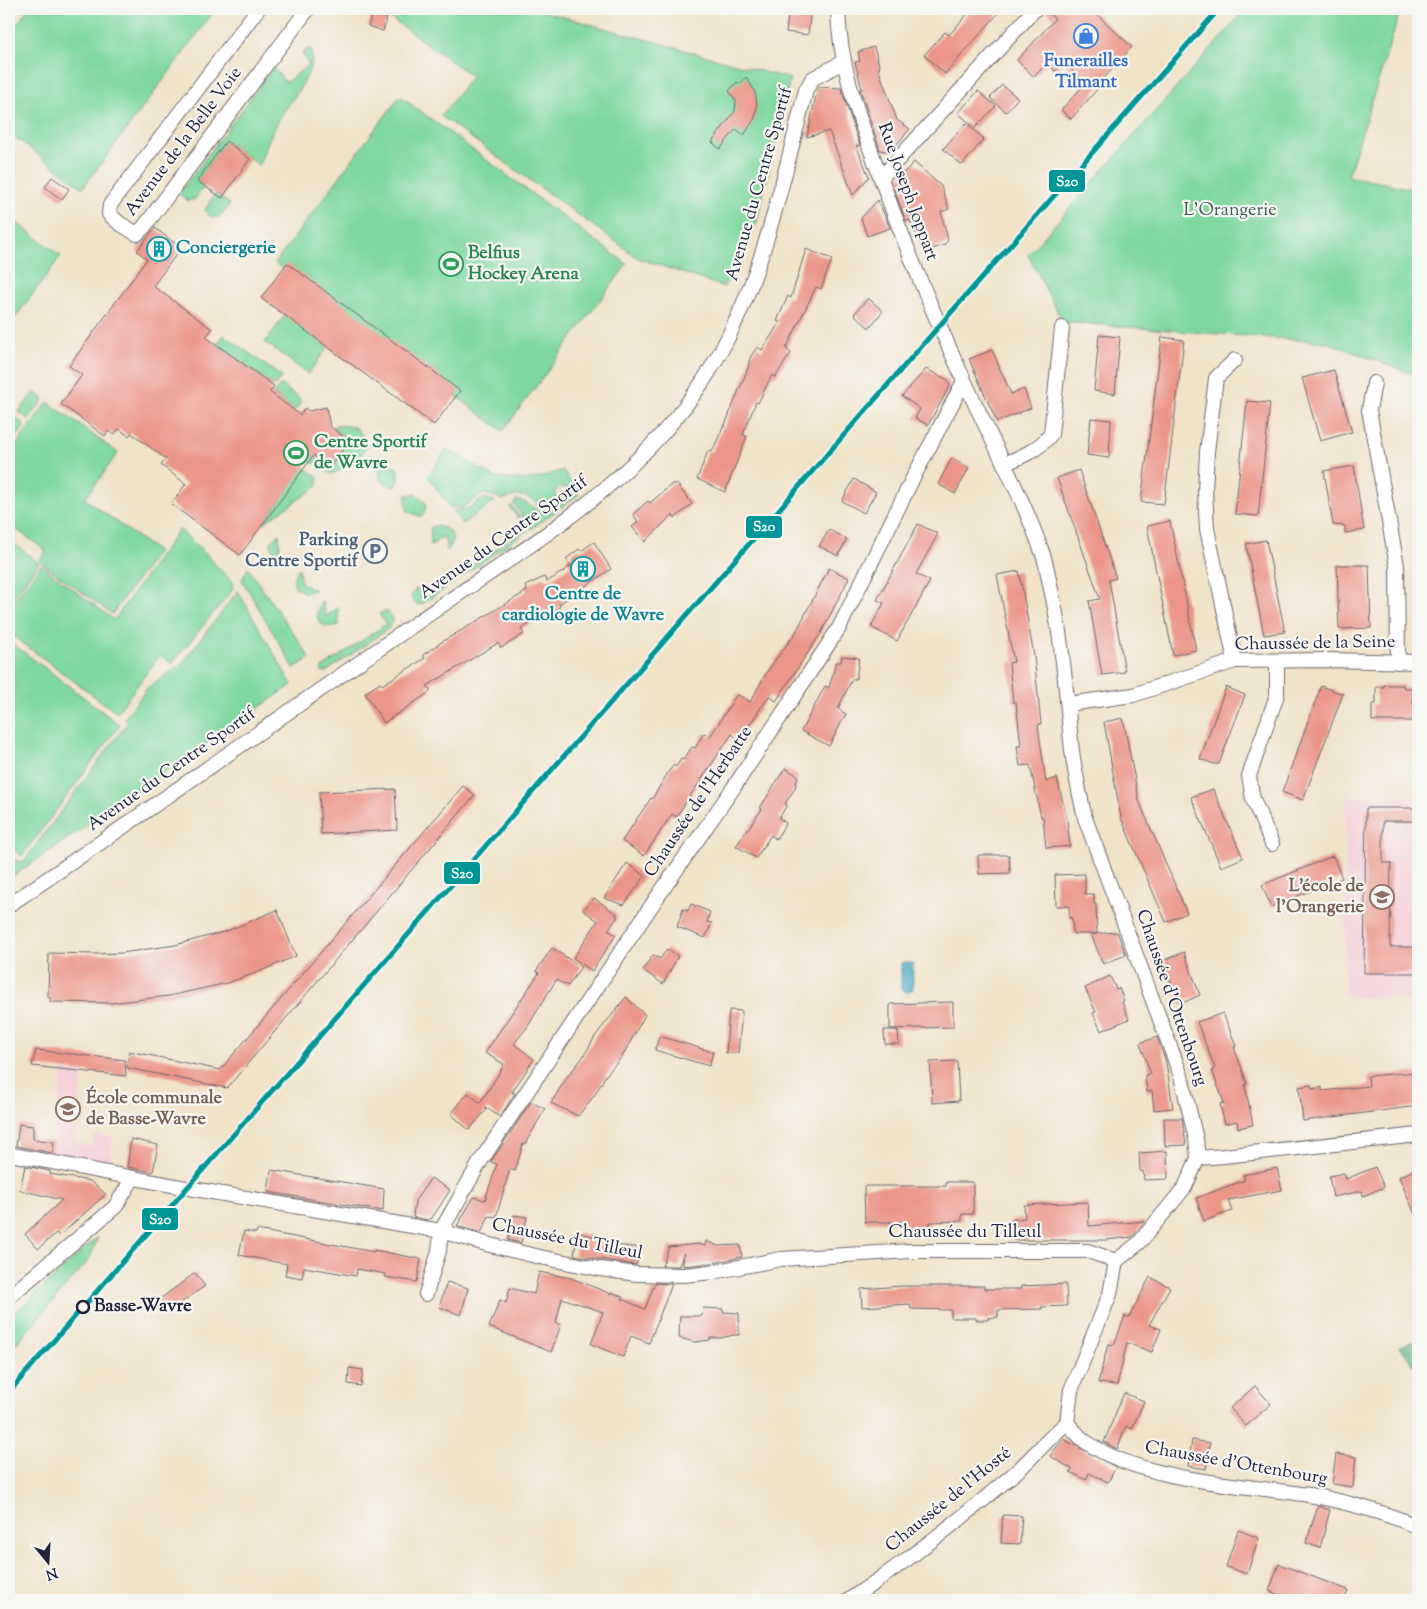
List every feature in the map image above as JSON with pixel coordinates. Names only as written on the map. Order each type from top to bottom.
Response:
[{"type":"street","name":"Avenue de la Belle Voie","points":[[258,9],[110,205],[109,214],[119,223],[137,234],[308,9]]},
{"type":"street","name":"Rue Joseph Joppart","points":[[838,9],[838,32],[843,62],[855,105],[919,279],[964,381]]},
{"type":"street","points":[[881,178],[1035,9]]},
{"type":"street","name":"Avenue du Centre Sportif","points":[[9,905],[141,816],[558,526],[596,498],[636,462],[669,428],[706,375],[728,336],[753,281],[776,206],[806,90],[812,79],[843,62]]},
{"type":"street","points":[[1004,464],[1022,457],[1046,440],[1051,434],[1062,328]]},
{"type":"street","points":[[1235,661],[1207,529],[1205,491],[1207,452],[1216,378],[1236,360]]},
{"type":"street","name":"Chaussée d'Ottenbourg","points":[[964,381],[1031,520],[1043,556],[1056,608],[1076,774],[1085,818],[1181,1076],[1198,1158]]},
{"type":"street","name":"Chaussée de l'Herbatte","points":[[441,1231],[480,1162],[656,898],[734,787],[839,628],[913,478],[964,381]]},
{"type":"street","points":[[1374,384],[1369,410],[1397,566],[1398,662]]},
{"type":"street","name":"Chaussée de la Seine","points":[[1068,704],[1134,695],[1235,661],[1418,662]]},
{"type":"street","points":[[1272,844],[1253,799],[1249,776],[1278,695],[1277,661]]},
{"type":"street","points":[[1067,1423],[1071,1390],[1110,1294],[1116,1261],[1139,1243],[1185,1187],[1198,1158],[1418,1134]]},
{"type":"street","name":"Chaussée du Tilleul","points":[[9,1154],[134,1178],[441,1231],[490,1245],[591,1267],[637,1274],[659,1275],[713,1272],[780,1259],[910,1251],[1088,1251],[1116,1261]]},
{"type":"street","points":[[9,1297],[115,1207],[134,1178]]},
{"type":"street","points":[[426,1294],[439,1250],[441,1231]]},
{"type":"street","name":"Chaussée d'Ottenbourg","points":[[1067,1423],[1084,1440],[1095,1447],[1153,1471],[1312,1496],[1377,1512],[1418,1527]]},
{"type":"street","name":"Chaussée de l'Hosté","points":[[849,1600],[956,1523],[1016,1472],[1067,1423]]},
{"type":"shaded area","name":"L'école de l'Orangerie","points":[[1346,797],[1418,797],[1418,1000],[1345,997]]},
{"type":"shaded area","name":"École communale de Basse-Wavre","points":[[63,1070],[83,1072],[74,1142],[93,1146],[94,1135],[113,1137],[109,1164],[52,1153]]},
{"type":"green space","points":[[28,9],[216,9],[83,188],[9,133],[9,35]]},
{"type":"green space","points":[[378,9],[535,9],[790,79],[757,222],[724,287],[638,258],[441,116],[472,76]]},
{"type":"green space","name":"L'Orangerie","points":[[1246,9],[1401,9],[1348,176],[1418,190],[1418,376],[1326,342],[1063,322],[1028,255]]},
{"type":"green space","points":[[310,48],[312,56],[308,74],[277,124],[259,165],[226,141],[197,181],[204,186],[195,199],[188,201],[179,194],[273,68],[286,82],[309,65],[302,53]]},
{"type":"green space","name":"Belfius Hockey Arena","points":[[400,96],[627,264],[503,431],[275,263]]},
{"type":"green space","points":[[215,194],[230,204],[221,215],[215,218],[208,215],[205,210]]},
{"type":"green space","points":[[9,217],[61,256],[9,326]]},
{"type":"green space","points":[[285,315],[328,347],[308,374],[265,342]]},
{"type":"green space","points":[[224,335],[282,377],[274,386],[217,344]]},
{"type":"green space","points":[[281,385],[300,399],[301,402],[295,410],[273,394]]},
{"type":"green space","points":[[34,392],[44,399],[29,419],[19,412]]},
{"type":"green space","points":[[48,402],[118,453],[85,499],[158,552],[112,614],[39,561],[46,551],[9,524],[9,455]]},
{"type":"green space","points":[[14,417],[24,424],[24,427],[9,447],[9,424]]},
{"type":"green space","points":[[335,425],[355,427],[366,444],[365,449],[358,458],[341,470],[331,474],[310,460],[314,455],[330,467],[349,441],[333,428]]},
{"type":"green space","points":[[447,449],[496,478],[527,480],[563,470],[579,494],[570,501],[568,498],[570,494],[566,487],[560,487],[555,492],[557,501],[541,506],[524,496],[500,500],[497,497],[483,494],[462,508],[450,507],[428,476]]},
{"type":"green space","points":[[387,464],[397,468],[398,471],[398,481],[394,487],[380,480],[379,465]]},
{"type":"green space","points":[[304,467],[318,477],[318,486],[264,523]]},
{"type":"green space","points":[[414,494],[424,500],[426,506],[421,517],[407,511],[406,495]]},
{"type":"green space","points":[[484,498],[495,501],[462,524],[453,511],[467,509]]},
{"type":"green space","points":[[516,500],[524,502],[539,511],[549,509],[559,503],[567,503],[531,529],[514,504]]},
{"type":"green space","points":[[512,506],[528,530],[421,605],[414,602],[412,594],[417,588],[424,598],[525,529],[510,507]]},
{"type":"green space","points":[[434,526],[444,528],[451,534],[452,542],[447,551],[444,536],[431,545],[430,528]]},
{"type":"green space","points":[[179,529],[232,582],[233,589],[172,664],[160,655],[117,713],[9,633],[9,607],[41,565],[114,620]]},
{"type":"green space","points":[[279,534],[280,550],[294,556],[285,559],[275,554],[271,542]]},
{"type":"green space","points":[[9,540],[39,563],[9,603]]},
{"type":"green space","points":[[248,568],[310,658],[294,668],[242,580]]},
{"type":"green space","points":[[299,568],[301,583],[315,590],[305,593],[295,587],[294,577]]},
{"type":"green space","points":[[238,591],[292,685],[9,879],[9,854],[19,862],[24,861],[128,722],[124,719],[148,687],[180,666]]},
{"type":"green space","points":[[322,601],[326,616],[338,608],[339,625],[332,627],[322,625],[319,622],[317,612]]},
{"type":"green space","points":[[388,612],[393,621],[388,629],[326,672],[322,672],[322,668],[386,624],[379,614]]},
{"type":"green space","points":[[9,641],[120,725],[22,856],[9,846]]},
{"type":"green space","points":[[98,1237],[89,1260],[9,1352],[9,1318]]},
{"type":"green space","points":[[1418,1340],[1418,1370],[1399,1346]]},
{"type":"water","points":[[901,963],[913,963],[913,989],[907,993],[901,989]]},
{"type":"building","points":[[789,9],[811,9],[808,35],[786,32]]},
{"type":"building","points":[[972,9],[1002,9],[945,74],[924,55],[945,32],[949,35]]},
{"type":"building","points":[[1044,9],[1091,9],[1132,47],[1071,119],[1061,110],[1086,83],[1064,63],[1055,71],[1047,63],[1034,77],[1017,60],[1055,19]]},
{"type":"building","points":[[372,14],[387,18],[383,31],[368,26]]},
{"type":"building","points":[[874,47],[880,68],[878,68],[897,120],[910,129],[890,152],[880,150],[860,89],[862,89],[855,62],[860,61],[858,52]]},
{"type":"building","points":[[746,77],[756,97],[755,118],[744,135],[736,129],[720,149],[712,142],[735,111],[736,101],[729,91],[737,82],[740,84]]},
{"type":"building","points":[[1002,85],[1018,98],[1006,112],[990,98]]},
{"type":"building","points":[[818,87],[841,88],[860,146],[856,145],[869,177],[853,195],[829,131],[807,137]]},
{"type":"building","points":[[978,91],[996,106],[975,128],[958,113]]},
{"type":"building","points":[[966,123],[984,139],[962,165],[943,149]]},
{"type":"building","points":[[226,141],[250,159],[222,198],[197,181]]},
{"type":"building","points":[[914,162],[941,186],[949,209],[941,212],[948,240],[944,245],[924,252],[910,220],[906,221],[895,192],[899,178]]},
{"type":"building","points":[[52,177],[69,189],[62,200],[45,187]]},
{"type":"building","points":[[878,200],[890,228],[867,236],[861,218]]},
{"type":"building","points":[[155,228],[181,248],[153,286],[212,329],[206,337],[274,386],[270,392],[300,415],[305,408],[309,411],[326,407],[330,426],[349,441],[330,467],[314,455],[240,555],[171,504],[186,484],[161,465],[166,459],[131,433],[129,436],[119,429],[114,435],[108,431],[105,436],[61,404],[82,375],[69,366],[147,259],[137,251]]},
{"type":"building","points":[[806,249],[832,259],[821,289],[816,287],[786,349],[791,353],[775,377],[772,375],[758,403],[756,402],[743,435],[747,436],[725,492],[697,479],[708,451],[712,452],[724,427],[748,368],[750,358],[757,347],[762,350],[780,322],[777,321],[788,296],[791,298]]},
{"type":"building","points":[[287,263],[460,391],[434,425],[261,298]]},
{"type":"building","points":[[868,298],[883,311],[869,328],[854,314]]},
{"type":"building","points":[[1099,335],[1120,337],[1115,394],[1094,391]]},
{"type":"building","points":[[1162,337],[1184,340],[1164,504],[1141,502]]},
{"type":"building","points":[[992,350],[1011,394],[1024,389],[1031,408],[997,422],[969,359]]},
{"type":"building","points":[[926,369],[948,380],[950,386],[928,425],[915,418],[920,409],[902,396]]},
{"type":"building","points":[[1334,370],[1352,432],[1320,441],[1302,378]]},
{"type":"building","points":[[1247,401],[1270,403],[1258,516],[1235,514]]},
{"type":"building","points":[[1091,418],[1111,420],[1109,458],[1087,455]]},
{"type":"building","points":[[952,458],[969,468],[955,494],[938,484]]},
{"type":"building","points":[[1354,466],[1364,530],[1345,533],[1345,526],[1333,525],[1324,471]]},
{"type":"building","points":[[1079,470],[1116,578],[1109,580],[1125,672],[1102,675],[1089,601],[1100,599],[1057,478]]},
{"type":"building","points":[[854,479],[876,492],[864,513],[842,501]]},
{"type":"building","points":[[672,484],[677,484],[692,504],[675,518],[672,515],[645,542],[632,527],[638,522],[633,514],[648,501],[650,503]]},
{"type":"building","points":[[1170,521],[1196,650],[1173,655],[1147,526]]},
{"type":"building","points":[[918,524],[938,534],[916,574],[930,581],[897,641],[871,627],[884,603],[877,600]]},
{"type":"building","points":[[829,530],[847,539],[838,556],[819,546]]},
{"type":"building","points":[[1266,540],[1285,632],[1264,635],[1246,544]]},
{"type":"building","points":[[594,542],[611,569],[559,604],[560,607],[521,629],[524,634],[501,648],[498,643],[427,686],[431,691],[384,723],[365,693],[380,683],[382,685],[425,658],[423,655],[440,643],[527,591],[525,586],[544,577],[547,582],[571,566],[566,559],[579,549],[581,551]]},
{"type":"building","points":[[1337,565],[1369,565],[1371,628],[1339,629]]},
{"type":"building","points":[[829,568],[849,578],[821,633],[776,701],[769,696],[739,740],[732,734],[676,817],[672,814],[644,856],[622,841],[669,771],[674,765],[676,767],[681,759],[683,760],[692,747],[695,748],[704,733],[710,737],[737,694],[750,702],[768,670],[796,632]]},
{"type":"building","points":[[1019,571],[1034,656],[1041,724],[1038,725],[1046,782],[1057,778],[1067,819],[1070,846],[1046,848],[1043,817],[1041,817],[1030,765],[1020,766],[1017,746],[1021,746],[1016,702],[1013,702],[1009,663],[1014,662],[997,575]]},
{"type":"building","points":[[842,656],[859,658],[856,679],[852,679],[838,709],[846,714],[829,746],[801,731],[825,686],[829,688],[836,662],[841,662]]},
{"type":"building","points":[[1384,685],[1403,685],[1404,688],[1413,688],[1413,704],[1416,704],[1416,721],[1372,721],[1372,704],[1376,704],[1376,687],[1384,687]]},
{"type":"building","points":[[1321,686],[1343,694],[1303,800],[1282,792]]},
{"type":"building","points":[[1226,687],[1245,695],[1219,764],[1214,764],[1200,759]]},
{"type":"building","points":[[1123,718],[1139,801],[1187,913],[1166,922],[1121,818],[1104,722]]},
{"type":"building","points":[[785,768],[798,776],[795,788],[779,818],[786,823],[776,839],[771,835],[756,858],[736,846],[762,809],[760,808]]},
{"type":"building","points":[[463,786],[475,795],[227,1088],[127,1068],[129,1051],[220,1070]]},
{"type":"building","points":[[395,789],[397,830],[321,834],[319,792]]},
{"type":"building","points":[[1213,789],[1243,858],[1221,867],[1191,797]]},
{"type":"building","points":[[1366,808],[1416,808],[1416,821],[1383,821],[1383,863],[1391,863],[1390,947],[1418,947],[1418,973],[1364,973]]},
{"type":"building","points":[[978,855],[1009,855],[1010,873],[979,874]]},
{"type":"building","points":[[1333,856],[1342,878],[1271,907],[1262,885]]},
{"type":"building","points":[[627,863],[645,876],[624,905],[604,898]]},
{"type":"building","points":[[1085,874],[1085,894],[1094,894],[1094,904],[1096,904],[1097,934],[1073,934],[1072,918],[1069,918],[1069,906],[1056,906],[1055,875]]},
{"type":"building","points":[[594,898],[617,914],[616,916],[618,917],[608,930],[616,935],[592,971],[573,958],[598,921],[583,910]]},
{"type":"building","points":[[691,904],[710,912],[707,922],[712,923],[705,938],[677,927],[683,909],[688,911]]},
{"type":"building","points":[[277,910],[296,956],[256,973],[227,983],[169,996],[110,1003],[50,1002],[50,997],[48,997],[49,953],[122,953],[175,945],[227,931]]},
{"type":"building","points":[[1117,932],[1126,955],[1103,964],[1091,934]]},
{"type":"building","points":[[552,948],[581,967],[568,986],[556,980],[528,1026],[514,1044],[534,1059],[512,1092],[515,1093],[500,1117],[485,1107],[487,1109],[469,1130],[451,1114],[468,1093],[480,1103],[498,1075],[504,1064],[485,1053],[539,973],[536,971]]},
{"type":"building","points":[[667,949],[678,956],[663,984],[643,970],[653,955],[660,959]]},
{"type":"building","points":[[1184,952],[1200,995],[1180,1004],[1162,961]]},
{"type":"building","points":[[1110,976],[1116,989],[1119,988],[1129,1019],[1101,1031],[1093,1013],[1096,1012],[1085,988]]},
{"type":"building","points":[[626,997],[645,1015],[622,1057],[606,1075],[594,1096],[578,1116],[551,1103],[596,1035]]},
{"type":"building","points":[[953,1002],[953,1027],[890,1029],[890,1004]]},
{"type":"building","points":[[729,1010],[742,1011],[738,1053],[726,1053]]},
{"type":"building","points":[[1223,1013],[1236,1046],[1234,1047],[1247,1084],[1245,1085],[1253,1125],[1238,1128],[1237,1121],[1225,1124],[1220,1104],[1224,1103],[1212,1070],[1215,1068],[1197,1022]]},
{"type":"building","points":[[884,1030],[898,1030],[899,1044],[885,1044]]},
{"type":"building","points":[[659,1036],[713,1052],[709,1066],[655,1050]]},
{"type":"building","points":[[1157,1037],[1166,1062],[1173,1108],[1154,1110],[1152,1091],[1147,1092],[1145,1075],[1151,1074],[1140,1043]]},
{"type":"building","points":[[36,1050],[125,1060],[126,1076],[32,1066]]},
{"type":"building","points":[[957,1061],[959,1101],[932,1103],[930,1062]]},
{"type":"building","points":[[1418,1072],[1418,1106],[1303,1121],[1299,1087],[1311,1085],[1312,1089],[1322,1087],[1322,1091],[1369,1086],[1368,1076]]},
{"type":"building","points":[[531,1102],[545,1109],[525,1144],[523,1144],[515,1171],[510,1169],[496,1217],[489,1216],[481,1233],[457,1226],[474,1197],[485,1200],[497,1164],[491,1162]]},
{"type":"building","points":[[1164,1118],[1182,1118],[1186,1145],[1165,1146]]},
{"type":"building","points":[[19,1124],[33,1126],[33,1139],[54,1142],[52,1153],[16,1146]]},
{"type":"building","points":[[131,1139],[158,1145],[153,1172],[127,1167]]},
{"type":"building","points":[[1167,1151],[1168,1179],[1144,1180],[1143,1171],[1140,1171],[1139,1153]]},
{"type":"building","points":[[25,1166],[50,1171],[50,1174],[90,1181],[106,1194],[59,1236],[56,1233],[38,1249],[25,1234],[62,1200],[20,1190]]},
{"type":"building","points":[[1375,1167],[1384,1187],[1363,1196],[1362,1191],[1333,1197],[1329,1176],[1344,1173],[1346,1179]]},
{"type":"building","points":[[1277,1168],[1282,1190],[1228,1200],[1232,1211],[1204,1221],[1196,1198],[1245,1180],[1243,1175]]},
{"type":"building","points":[[271,1170],[384,1189],[383,1211],[268,1192]]},
{"type":"building","points":[[1414,1170],[1418,1181],[1418,1221],[1399,1177]]},
{"type":"building","points":[[431,1178],[450,1190],[432,1218],[427,1220],[413,1217],[415,1201]]},
{"type":"building","points":[[946,1182],[973,1182],[973,1214],[962,1214],[962,1221],[930,1222],[930,1231],[906,1231],[906,1222],[865,1222],[864,1186],[946,1186]]},
{"type":"building","points":[[1088,1202],[1089,1226],[1145,1221],[1132,1237],[1106,1240],[1013,1240],[1011,1220],[1025,1218],[1024,1205]]},
{"type":"building","points":[[514,1215],[527,1217],[521,1243],[508,1240]]},
{"type":"building","points":[[257,1230],[421,1259],[417,1282],[385,1277],[386,1274],[357,1269],[356,1276],[304,1267],[302,1278],[285,1275],[287,1264],[239,1255],[244,1231],[256,1233]]},
{"type":"building","points":[[578,1232],[606,1240],[605,1244],[643,1248],[636,1265],[574,1255]]},
{"type":"building","points":[[706,1241],[718,1246],[740,1245],[742,1257],[683,1266],[684,1253],[679,1266],[662,1266],[669,1247],[699,1244],[705,1246]]},
{"type":"building","points":[[539,1272],[571,1278],[623,1297],[622,1299],[645,1309],[655,1283],[672,1284],[649,1343],[631,1336],[623,1357],[591,1344],[603,1312],[562,1298],[556,1323],[561,1325],[551,1352],[489,1327],[500,1300],[506,1303],[510,1288],[534,1294]]},
{"type":"building","points":[[195,1273],[205,1286],[169,1311],[160,1299]]},
{"type":"building","points":[[1150,1277],[1170,1287],[1149,1325],[1161,1329],[1152,1352],[1127,1343],[1117,1385],[1098,1383],[1108,1344],[1114,1345],[1125,1316],[1129,1317]]},
{"type":"building","points":[[447,1282],[468,1288],[461,1315],[439,1307]]},
{"type":"building","points":[[1066,1284],[1067,1306],[1041,1307],[1042,1309],[998,1310],[998,1317],[988,1318],[988,1320],[951,1318],[951,1310],[911,1309],[910,1304],[862,1307],[861,1289],[902,1286],[984,1286],[984,1289],[1021,1289],[1021,1286]]},
{"type":"building","points":[[703,1308],[723,1309],[723,1312],[739,1313],[739,1335],[710,1338],[710,1340],[695,1342],[679,1338],[680,1316],[702,1316]]},
{"type":"building","points":[[349,1368],[363,1370],[361,1386],[348,1384]]},
{"type":"building","points":[[1255,1386],[1271,1404],[1246,1426],[1230,1408]]},
{"type":"building","points":[[1124,1393],[1144,1401],[1132,1429],[1126,1426],[1117,1449],[1104,1442]]},
{"type":"building","points":[[1063,1439],[1116,1467],[1108,1482],[1089,1473],[1086,1480],[1070,1472],[1072,1469],[1050,1456]]},
{"type":"building","points":[[1192,1440],[1210,1443],[1206,1469],[1188,1466]]},
{"type":"building","points":[[1336,1454],[1356,1457],[1353,1487],[1332,1484]]},
{"type":"building","points":[[1318,1506],[1330,1510],[1320,1548],[1306,1543]]},
{"type":"building","points":[[1003,1515],[1022,1516],[1020,1544],[1001,1543]]},
{"type":"building","points":[[1238,1530],[1259,1538],[1247,1574],[1226,1567]]},
{"type":"building","points":[[1279,1564],[1348,1590],[1344,1600],[1294,1600],[1269,1591]]},
{"type":"transit line","name":"S20","points":[[9,1392],[940,325],[1219,9]]},
{"type":"place","name":"Funerailles Tilmant","points":[[1086,36]]},
{"type":"place","name":"Conciergerie","points":[[159,249]]},
{"type":"place","name":"Belfius Hockey Arena","points":[[451,264]]},
{"type":"place","name":"Centre Sportif de Wavre","points":[[296,453]]},
{"type":"place","name":"Parking Centre Sportif","points":[[375,551]]},
{"type":"place","name":"Centre de cardiologie de Wavre","points":[[583,569]]},
{"type":"place","name":"L'école de l'Orangerie","points":[[1382,897]]},
{"type":"place","name":"École communale de Basse-Wavre","points":[[68,1109]]},
{"type":"place","name":"Basse-Wavre","points":[[83,1307]]}]
